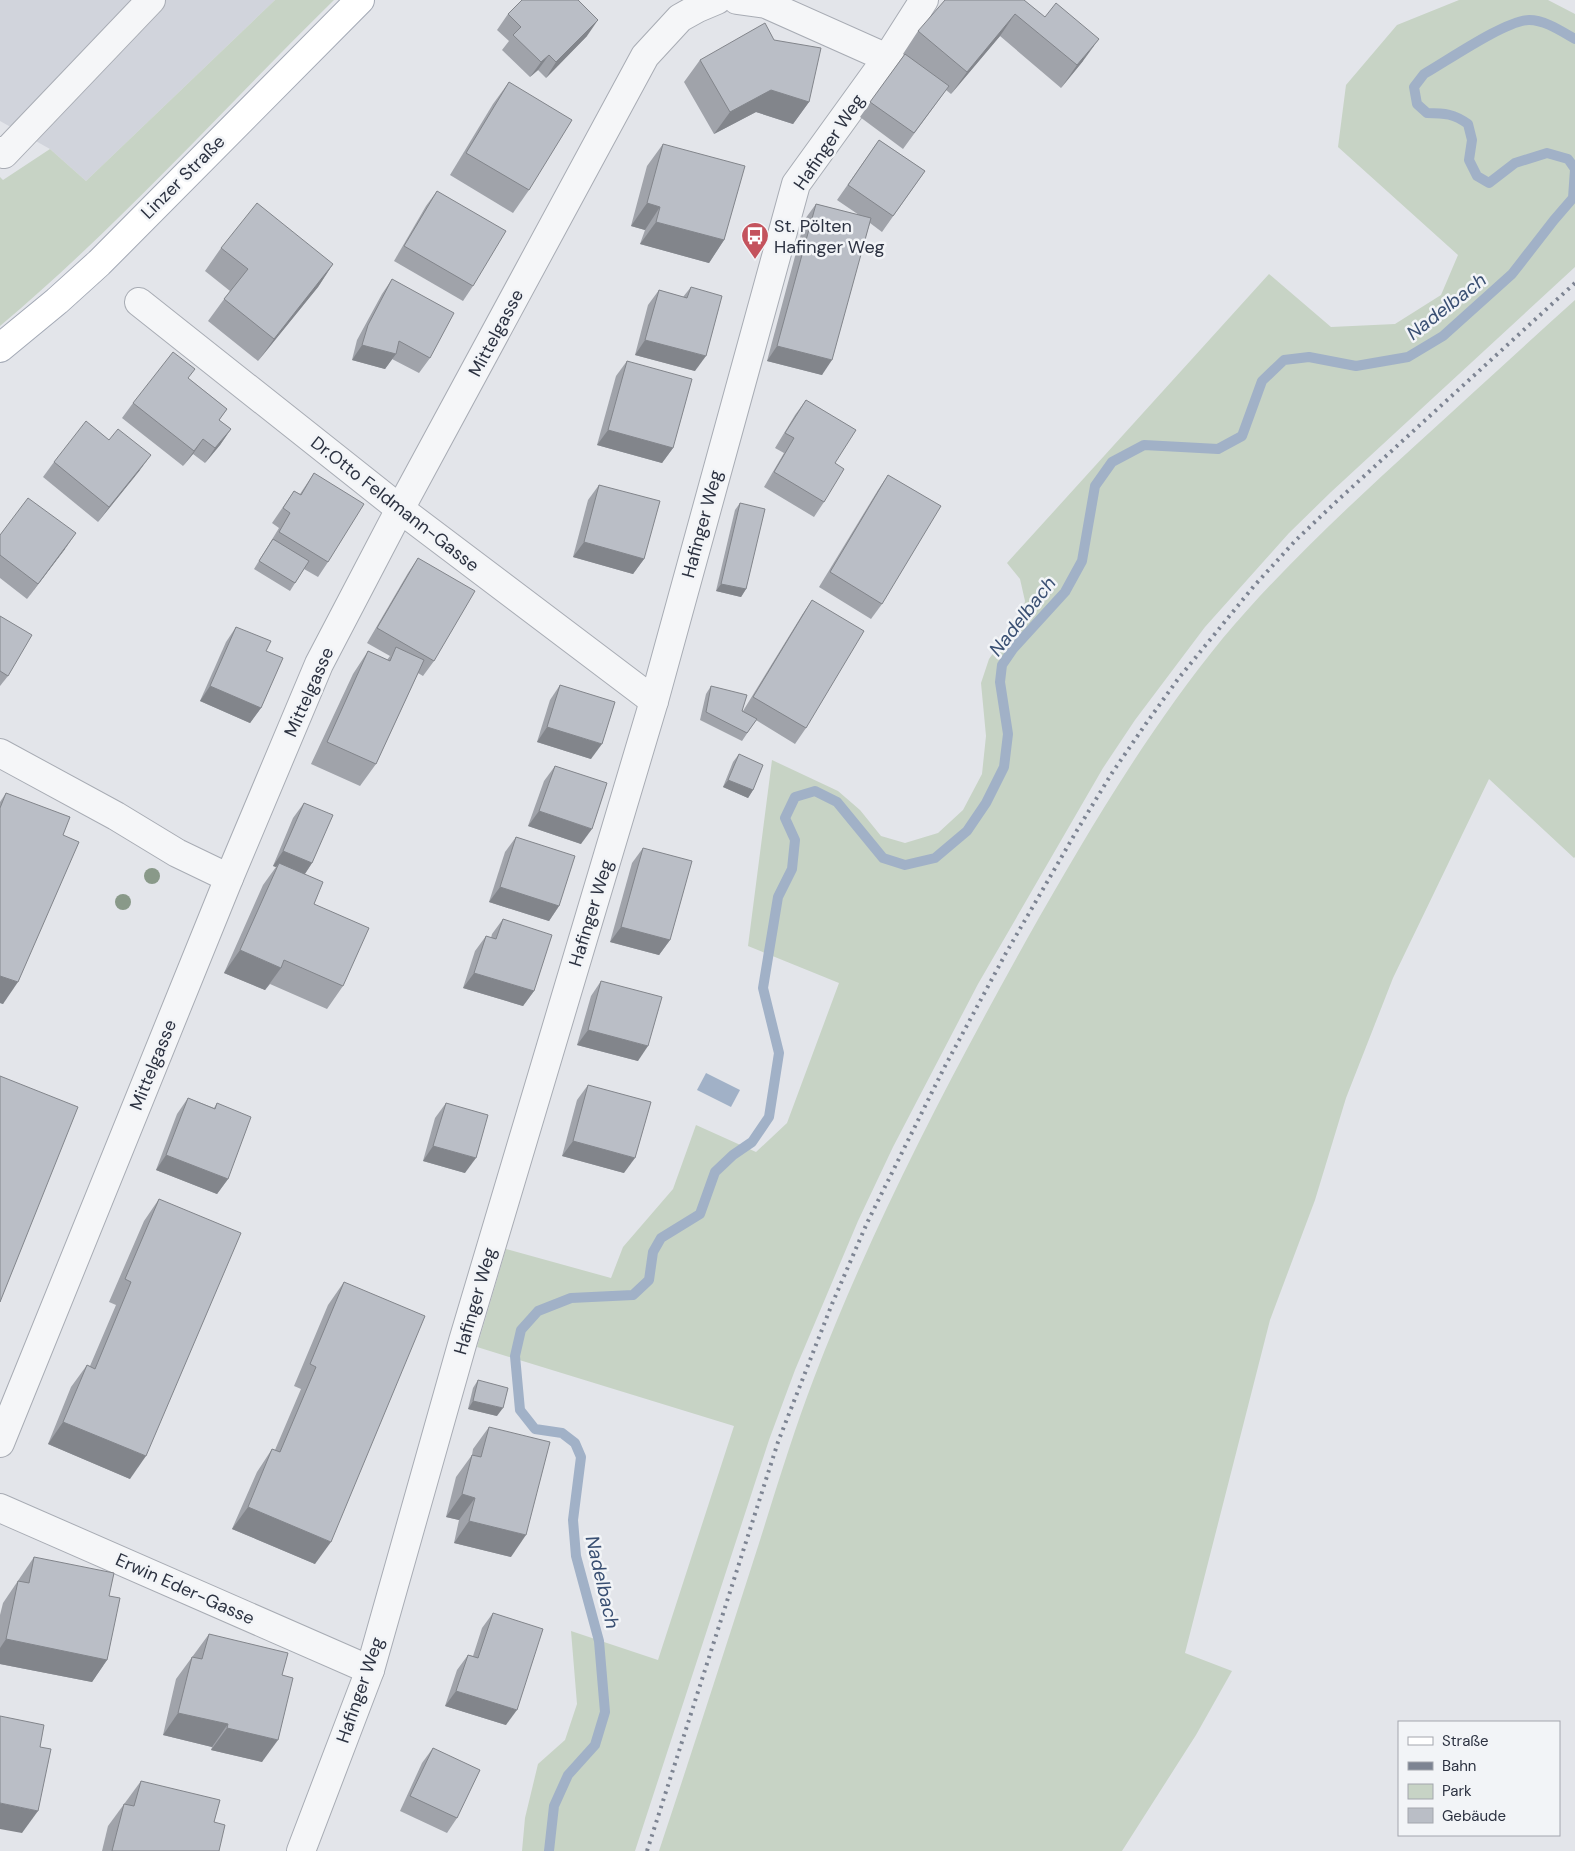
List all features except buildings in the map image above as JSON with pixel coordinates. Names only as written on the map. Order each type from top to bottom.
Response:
[{"type":"main road","name":"Linzer Straße","points":[[0,348],[57,301],[99,262],[360,0]]},
{"type":"street","points":[[2,153],[151,0]]},
{"type":"street","name":"Mittelgasse","points":[[0,1443],[229,878],[319,664],[400,509],[646,56],[680,18],[717,0]]},
{"type":"street","points":[[737,0],[766,4],[887,58]]},
{"type":"street","name":"Hafinger Weg","points":[[301,1851],[370,1670],[463,1341],[654,701],[796,184],[887,58],[924,0]]},
{"type":"street","name":"Dr.Otto Feldmann-Gasse","points":[[139,302],[400,509],[654,701]]},
{"type":"street","points":[[0,753],[116,816],[177,853],[229,878]]},
{"type":"street","name":"Erwin Eder-Gasse","points":[[0,1508],[370,1670]]},
{"type":"shaded area","points":[[0,0],[275,0],[86,181],[50,149],[0,121]]},
{"type":"green space","points":[[275,0],[334,0],[129,208],[44,288],[0,326],[0,177],[3,180],[50,149],[86,181]]},
{"type":"green space","points":[[1459,0],[1548,0],[1575,14],[1575,267],[1289,533],[1205,627],[1135,720],[1103,768],[978,984],[893,1147],[858,1221],[795,1370],[769,1440],[635,1851],[522,1851],[525,1818],[538,1764],[565,1740],[577,1704],[571,1631],[658,1660],[734,1426],[477,1347],[506,1249],[611,1278],[623,1247],[673,1189],[696,1125],[756,1152],[787,1123],[839,983],[748,946],[772,760],[838,791],[860,810],[881,836],[905,843],[938,833],[963,810],[982,774],[986,736],[981,683],[989,659],[1022,617],[1025,601],[1020,579],[1007,563],[1269,274],[1331,327],[1395,324],[1441,295],[1458,255],[1338,147],[1346,85],[1397,25]]},
{"type":"green space","points":[[1575,300],[1575,857],[1489,779],[1393,978],[1346,1098],[1315,1200],[1270,1320],[1185,1653],[1232,1671],[1196,1735],[1122,1851],[659,1851],[790,1446],[837,1321],[886,1210],[940,1100],[1027,939],[1072,861],[1143,747],[1195,673],[1269,586],[1342,513]]},
{"type":"water","points":[[706,1073],[740,1090],[731,1107],[697,1090]]},
{"type":"waterway","name":"Nadelbach","points":[[549,1851],[554,1806],[568,1775],[595,1745],[605,1712],[599,1641],[576,1556],[573,1520],[581,1457],[575,1443],[562,1433],[535,1429],[520,1410],[515,1356],[521,1330],[538,1311],[571,1298],[633,1295],[649,1280],[653,1252],[661,1238],[700,1214],[715,1172],[733,1155],[752,1142],[769,1117],[779,1053],[763,988],[778,897],[792,869],[795,840],[785,818],[795,797],[815,791],[837,802],[883,858],[905,865],[935,858],[967,831],[986,803],[1004,767],[1008,734],[1000,682],[1002,665],[1013,649],[1065,592],[1082,561],[1095,486],[1112,462],[1144,445],[1218,449],[1242,436],[1262,381],[1284,360],[1309,357],[1356,366],[1408,357],[1443,336],[1512,274],[1573,198],[1575,169],[1568,159],[1547,153],[1515,163],[1489,183],[1477,176],[1469,160],[1472,140],[1468,124],[1449,115],[1427,113],[1417,104],[1414,87],[1424,74],[1476,42],[1519,22],[1535,20],[1553,26],[1575,39]]},
{"type":"railway","points":[[647,1851],[778,1442],[832,1304],[867,1223],[944,1068],[1006,953],[1076,832],[1112,773],[1178,679],[1254,586],[1296,540],[1338,500],[1575,283]]},
{"type":"place","name":"St. Pölten Hafinger Weg","points":[[755,260]]}]
